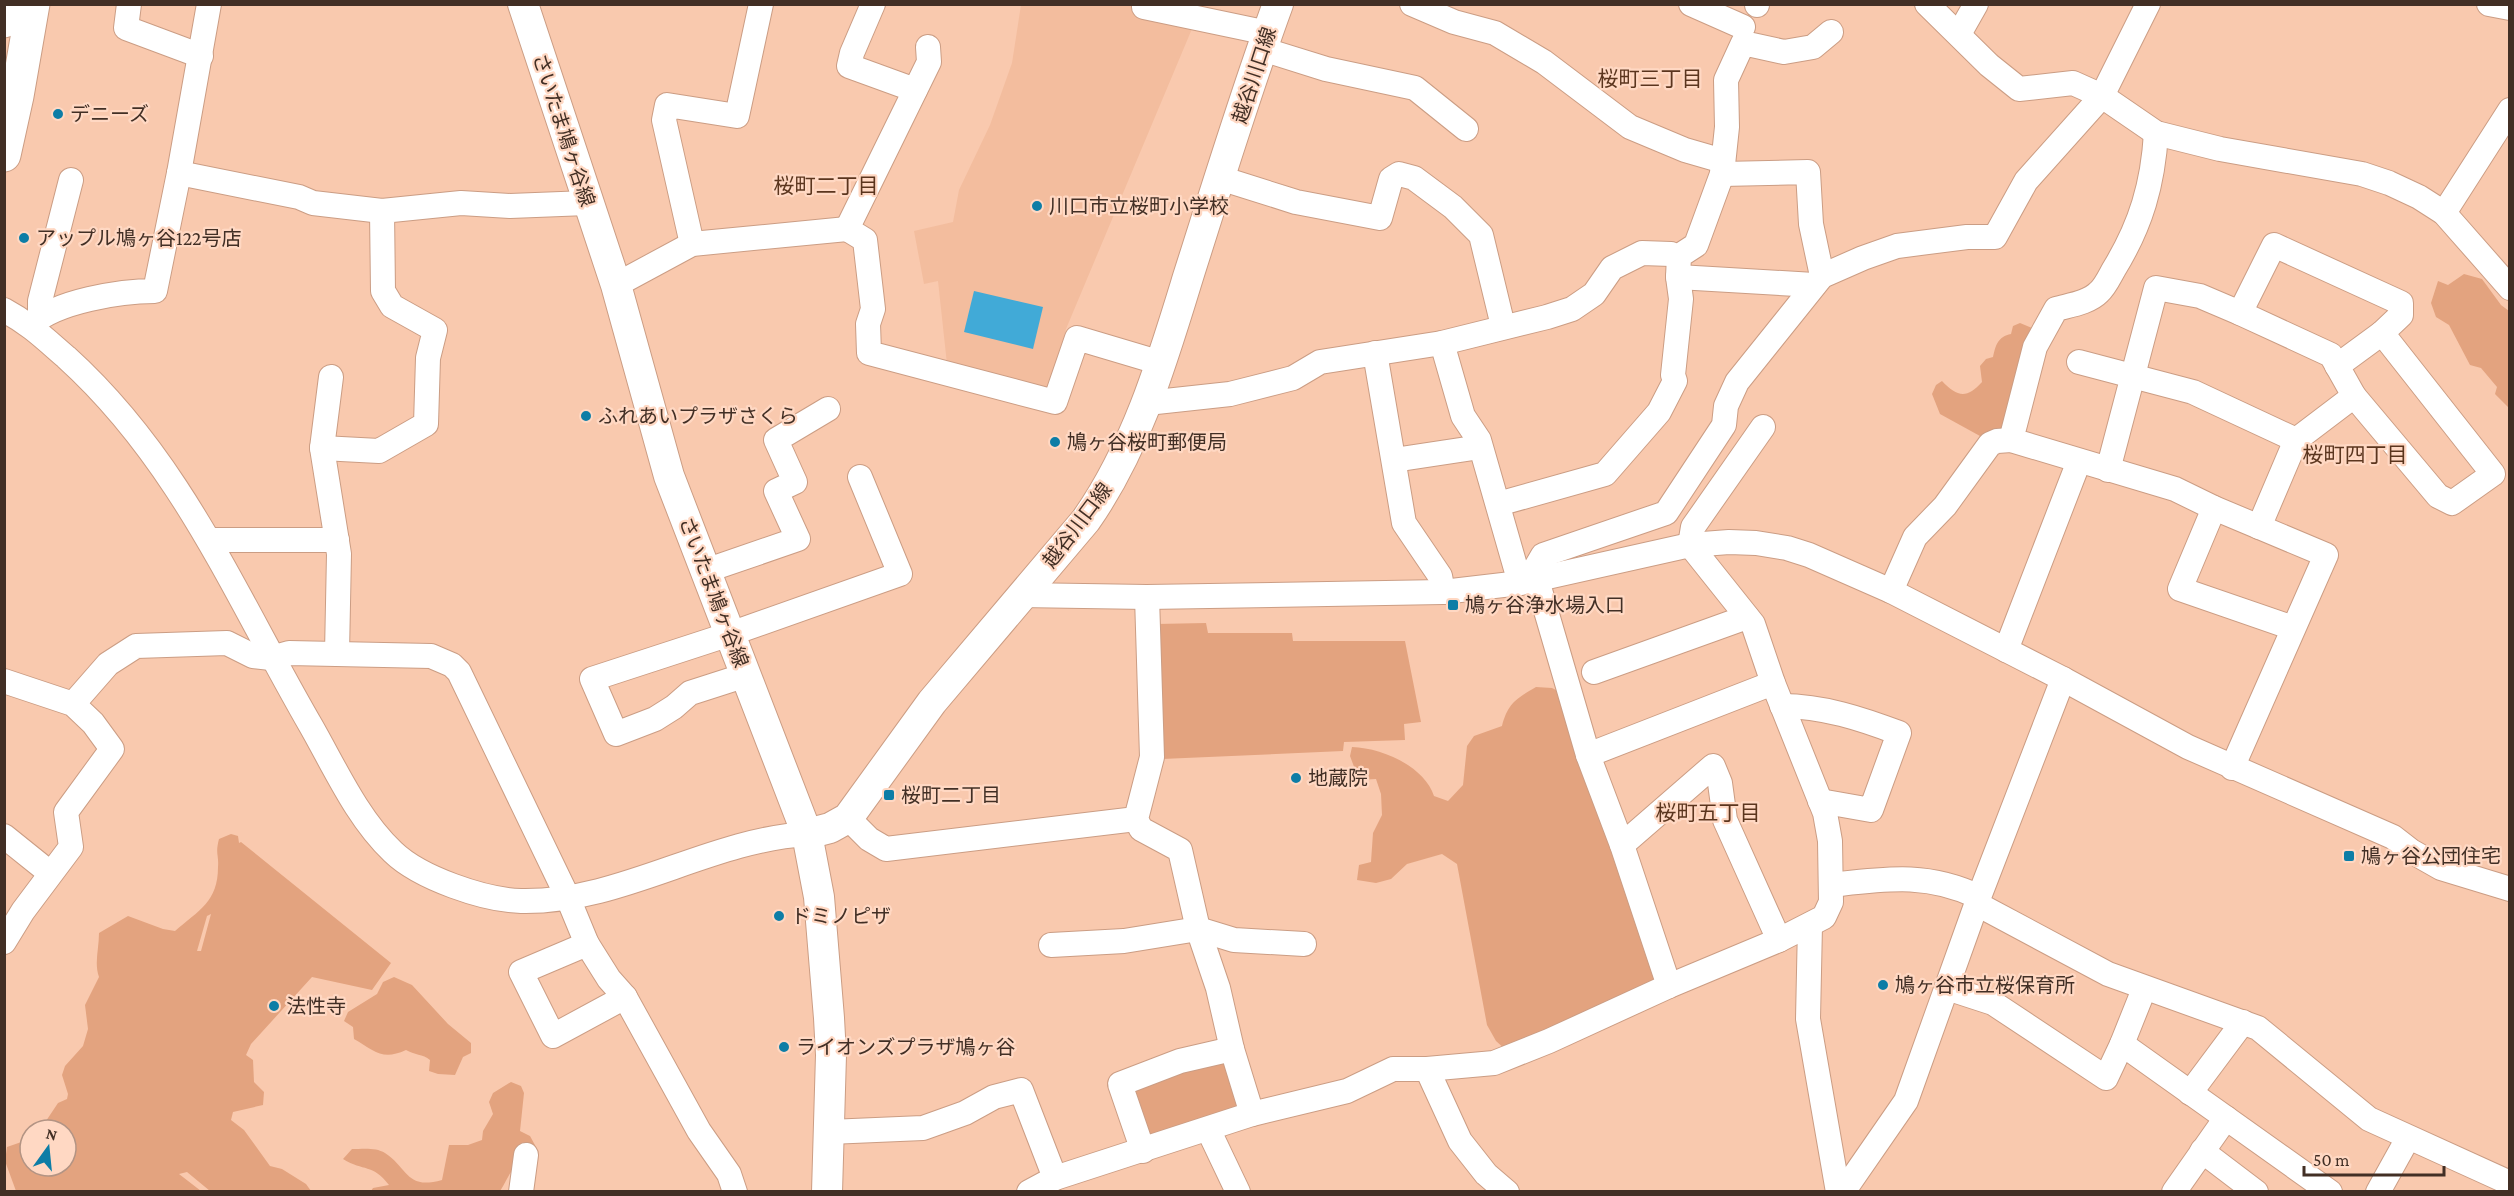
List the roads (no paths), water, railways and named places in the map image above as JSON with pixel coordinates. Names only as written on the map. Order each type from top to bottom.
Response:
[{"type":"highway","points":[[4,155],[17,96],[11,11]]},
{"type":"main road","name":"さいたま鳩ヶ谷線","points":[[523,4],[616,285],[669,476],[807,834],[819,897],[829,1018],[831,1055],[827,1191]]},
{"type":"main road","name":"越谷川口線","points":[[807,834],[830,828],[848,818],[932,702],[1020,595],[1086,520],[1105,492],[1147,403],[1278,4]]},
{"type":"street","points":[[129,4],[126,28],[201,56]]},
{"type":"street","points":[[36,321],[66,307],[130,291],[155,291],[209,4]]},
{"type":"street","points":[[692,243],[664,120],[667,105],[737,116],[761,4]]},
{"type":"street","points":[[873,4],[852,53],[849,66],[915,90]]},
{"type":"street","points":[[1412,4],[1454,22],[1495,33],[1544,62],[1630,127],[1722,167],[1808,172],[1811,224],[1818,280]]},
{"type":"street","points":[[1691,4],[1743,27]]},
{"type":"street","points":[[1927,4],[1989,65],[2019,89],[2073,83],[2102,96],[2156,133],[2220,149],[2362,174],[2419,197],[2444,213],[2510,288]]},
{"type":"street","points":[[1959,34],[1976,4]]},
{"type":"street","points":[[1528,581],[1543,555],[1658,517],[1671,508],[1724,425],[1726,406],[1737,382],[1818,280],[1863,258],[1897,246],[1944,239],[1995,237],[2026,181],[2102,96],[2148,4]]},
{"type":"street","points":[[2489,4],[2510,8]]},
{"type":"street","points":[[1144,6],[1265,41],[1326,69],[1415,88],[1466,129]]},
{"type":"street","points":[[1498,504],[1605,474],[1659,412],[1675,381],[1673,375],[1680,299],[1675,265],[1680,256],[1696,245],[1722,167],[1727,127],[1726,80],[1743,43],[1784,52],[1813,47],[1831,32]]},
{"type":"street","points":[[847,229],[929,62],[927,47]]},
{"type":"street","points":[[2444,213],[2510,110]]},
{"type":"street","points":[[2010,440],[2034,347],[2056,309],[2084,302],[2099,292],[2132,241],[2148,193],[2155,160],[2156,133]]},
{"type":"street","points":[[179,173],[299,197],[313,202],[382,211],[461,203],[510,206],[587,203]]},
{"type":"street","points":[[1220,178],[1296,202],[1380,218],[1391,179],[1399,174],[1414,178],[1454,207],[1481,235],[1503,326]]},
{"type":"street","points":[[36,321],[71,180]]},
{"type":"street","points":[[322,448],[379,451],[426,423],[428,358],[435,330],[393,306],[383,291],[382,211]]},
{"type":"street","points":[[616,285],[692,243],[847,229],[865,240],[873,309],[868,324],[869,353],[1055,402],[1077,338],[1161,363]]},
{"type":"street","points":[[2240,313],[2274,245],[2400,303],[2401,315],[2382,333],[2337,366]]},
{"type":"street","points":[[1147,403],[1230,394],[1293,378],[1320,362],[1442,343],[1503,326],[1547,318],[1572,309],[1594,294],[1612,268],[1642,253],[1675,265],[1818,280]]},
{"type":"street","points":[[2108,470],[2156,288],[2200,296],[2331,355],[2354,396],[2438,496],[2452,502],[2493,474],[2382,333]]},
{"type":"street","points":[[4,309],[36,321],[117,408],[165,468],[209,540],[272,658],[363,816],[393,852],[420,871],[480,894],[519,901],[568,898],[600,892],[750,842],[807,834]]},
{"type":"street","points":[[1442,343],[1463,416],[1479,440],[1498,504],[1528,581],[1670,986]]},
{"type":"street","points":[[1375,353],[1404,523],[1440,576],[1443,592]]},
{"type":"street","points":[[2079,362],[2193,392],[2296,440]]},
{"type":"street","points":[[331,377],[322,448],[339,554],[337,653]]},
{"type":"street","points":[[2259,527],[2296,440],[2354,396]]},
{"type":"street","points":[[705,571],[798,539],[776,491],[795,482],[776,440],[828,409]]},
{"type":"street","points":[[1689,545],[1693,527],[1763,427]]},
{"type":"street","points":[[1891,591],[1915,537],[1945,506],[1990,444],[1997,441],[2010,440],[2175,489],[2326,555],[2232,768]]},
{"type":"street","points":[[1394,460],[1480,447]]},
{"type":"street","points":[[2006,650],[2079,461]]},
{"type":"street","points":[[746,675],[690,693],[674,708],[655,719],[616,734],[592,679],[730,634],[900,574],[860,477]]},
{"type":"street","points":[[2214,508],[2180,589],[2293,628]]},
{"type":"street","points":[[209,540],[337,540]]},
{"type":"street","points":[[1020,595],[1147,597],[1443,592],[1528,581],[1689,545],[1747,543],[1787,548],[1809,555],[1891,591],[2063,679],[2149,727],[2232,768],[2393,837],[2411,851],[2441,868],[2510,888]]},
{"type":"street","points":[[1029,1191],[1055,1178],[1252,1114],[1347,1091],[1393,1069],[1427,1069],[1494,1063],[1779,940],[1824,917],[1831,902],[1830,841],[1820,801],[1773,683],[1753,624],[1689,545]]},
{"type":"street","points":[[1147,597],[1152,757],[1136,819],[1141,829],[1180,850],[1198,929],[1218,988],[1232,1049],[1252,1114]]},
{"type":"street","points":[[1594,672],[1747,617]]},
{"type":"street","points":[[73,704],[108,664],[136,646],[227,643],[253,656],[272,658],[289,653],[431,656],[452,665],[459,672],[568,898],[586,944],[609,979],[625,997],[699,1131],[729,1174],[735,1191]]},
{"type":"street","points":[[1844,1191],[1906,1101],[1978,900],[2063,679]]},
{"type":"street","points":[[4,681],[73,704],[93,723],[112,749],[66,812],[71,847],[23,911],[4,942]]},
{"type":"street","points":[[1588,755],[1773,683]]},
{"type":"street","points":[[1782,706],[1800,706],[1856,717],[1899,733],[1871,810],[1820,801]]},
{"type":"street","points":[[1622,845],[1713,766],[1720,783],[1725,820],[1779,940]]},
{"type":"street","points":[[848,818],[869,839],[886,849],[1136,819]]},
{"type":"street","points":[[4,836],[50,873]]},
{"type":"street","points":[[1831,885],[1906,878],[1951,886],[2108,974],[2144,989],[2259,1028],[2369,1119],[2510,1184]]},
{"type":"street","points":[[1810,925],[1808,1020],[1838,1191]]},
{"type":"street","points":[[1051,945],[1124,941],[1198,929],[1234,940],[1304,944]]},
{"type":"street","points":[[586,944],[521,972],[553,1036],[625,997]]},
{"type":"street","points":[[1947,988],[1993,1003],[2106,1078],[2144,989]]},
{"type":"street","points":[[2190,1093],[2243,1022]]},
{"type":"street","points":[[2122,1044],[2323,1190]]},
{"type":"street","points":[[1143,1151],[1120,1084],[1180,1061],[1232,1049]]},
{"type":"street","points":[[1427,1069],[1460,1141],[1486,1174],[1507,1191]]},
{"type":"street","points":[[829,1132],[923,1128],[965,1113],[994,1097],[1021,1090],[1055,1178]]},
{"type":"street","points":[[2174,1191],[2226,1118]]},
{"type":"street","points":[[1208,1129],[1238,1191]]},
{"type":"street","points":[[2378,1191],[2409,1138]]},
{"type":"street","points":[[2202,1151],[2256,1191]]},
{"type":"street","points":[[521,1191],[525,1155]]},
{"type":"water","points":[[974,291],[1043,307],[1033,349],[964,332]]},
{"type":"place","name":"デニーズ","points":[[58,114]]},
{"type":"place","name":"川口市立桜町小学校","points":[[1037,206]]},
{"type":"place","name":"アップル鳩ヶ谷122号店","points":[[24,238]]},
{"type":"place","name":"ふれあいプラザさくら","points":[[586,416]]},
{"type":"place","name":"鳩ヶ谷桜町郵便局","points":[[1055,442]]},
{"type":"place","name":"鳩ヶ谷浄水場入口","points":[[1453,605]]},
{"type":"place","name":"地蔵院","points":[[1296,778]]},
{"type":"place","name":"桜町二丁目","points":[[889,795]]},
{"type":"place","name":"鳩ヶ谷公団住宅","points":[[2349,856]]},
{"type":"place","name":"ドミノピザ","points":[[779,916]]},
{"type":"place","name":"鳩ヶ谷市立桜保育所","points":[[1883,985]]},
{"type":"place","name":"法性寺","points":[[274,1006]]},
{"type":"place","name":"ライオンズプラザ鳩ヶ谷","points":[[784,1047]]},
{"type":"district","name":"桜町三丁目","points":[[1650,79]]},
{"type":"district","name":"桜町二丁目","points":[[826,186]]},
{"type":"district","name":"桜町四丁目","points":[[2355,455]]},
{"type":"district","name":"桜町五丁目","points":[[1708,813]]}]
